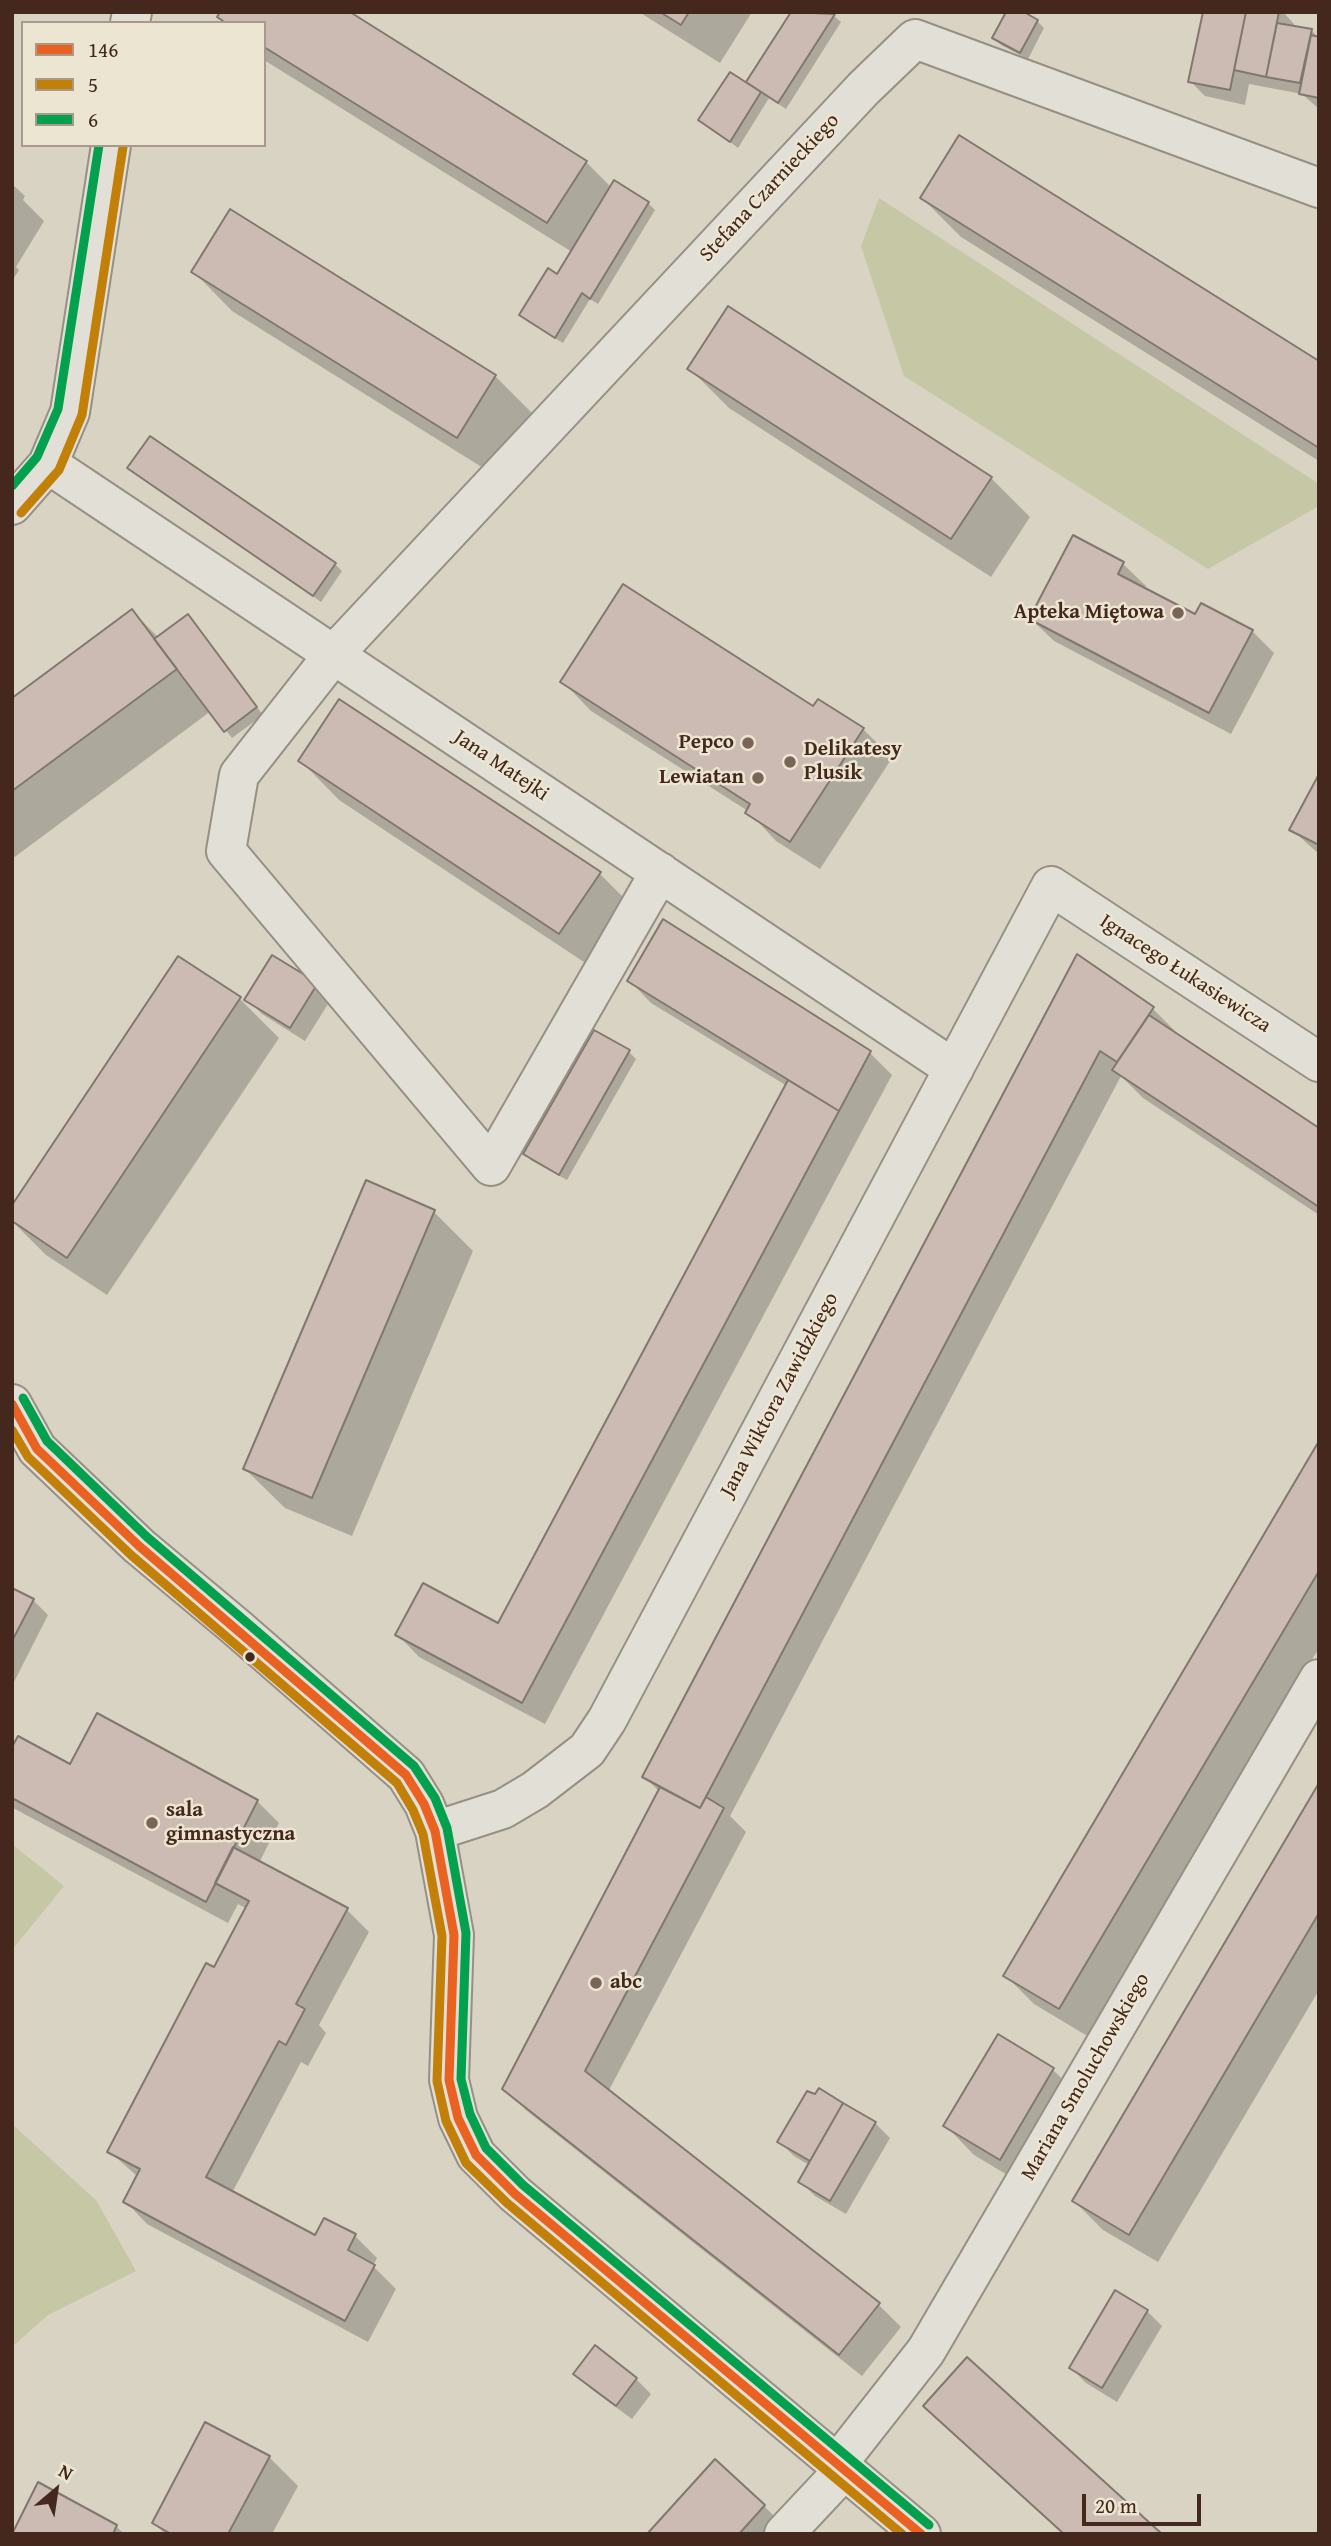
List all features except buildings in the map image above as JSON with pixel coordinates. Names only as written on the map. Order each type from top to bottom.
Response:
[{"type":"street","name":"Stefana Czarnieckiego","points":[[334,654],[864,88],[915,39],[1319,188]]},
{"type":"street","points":[[12,505],[48,464],[69,412],[111,147]]},
{"type":"street","name":"Jana Matejki","points":[[48,464],[954,1069]]},
{"type":"street","points":[[334,654],[239,775],[226,851],[491,1166],[660,872]]},
{"type":"street","name":"Jana Wiktora Zawidzkiego","points":[[435,1831],[502,1809],[535,1790],[587,1750],[594,1740],[1052,886]]},
{"type":"street","name":"Ignacego Łukasiewicza","points":[[1052,886],[1319,1062]]},
{"type":"street","points":[[12,1404],[37,1449],[138,1546],[256,1643],[406,1775],[424,1804],[435,1831],[454,1935],[449,2080],[458,2118],[476,2155],[515,2194],[921,2534]]},
{"type":"street","name":"Mariana Smoluchowskiego","points":[[784,2534],[842,2466],[926,2351],[1319,1679]]},
{"type":"green space","points":[[879,198],[1319,484],[1319,506],[1208,569],[904,376],[861,246]]},
{"type":"green space","points":[[12,1844],[64,1886],[12,1950]]},
{"type":"green space","points":[[12,2124],[96,2200],[136,2271],[48,2315],[12,2347]]},
{"type":"transit line","name":"6","points":[[12,486],[37,457],[58,409],[99,147]]},
{"type":"transit line","name":"5","points":[[21,513],[59,470],[82,415],[123,147]]},
{"type":"transit line","name":"6","points":[[23,1398],[47,1441],[147,1537],[414,1766],[435,1798],[447,1828],[466,1933],[461,2079],[470,2114],[486,2148],[523,2185],[929,2525]]},
{"type":"transit line","name":"146","points":[[12,1404],[37,1449],[139,1546],[406,1775],[424,1804],[435,1831],[454,1935],[449,2080],[458,2118],[476,2155],[515,2194],[921,2534]]},
{"type":"transit line","name":"5","points":[[12,1430],[28,1457],[131,1555],[397,1783],[423,1834],[442,1936],[437,2081],[446,2121],[466,2163],[507,2203],[902,2534]]},
{"type":"place","name":"Apteka Miętowa","points":[[1178,613]]},
{"type":"place","name":"Pepco","points":[[748,743]]},
{"type":"place","name":"Delikatesy Plusik","points":[[790,762]]},
{"type":"place","name":"Lewiatan","points":[[758,778]]},
{"type":"place","name":"sala gimnastyczna","points":[[152,1823]]},
{"type":"place","name":"abc","points":[[596,1983]]}]
